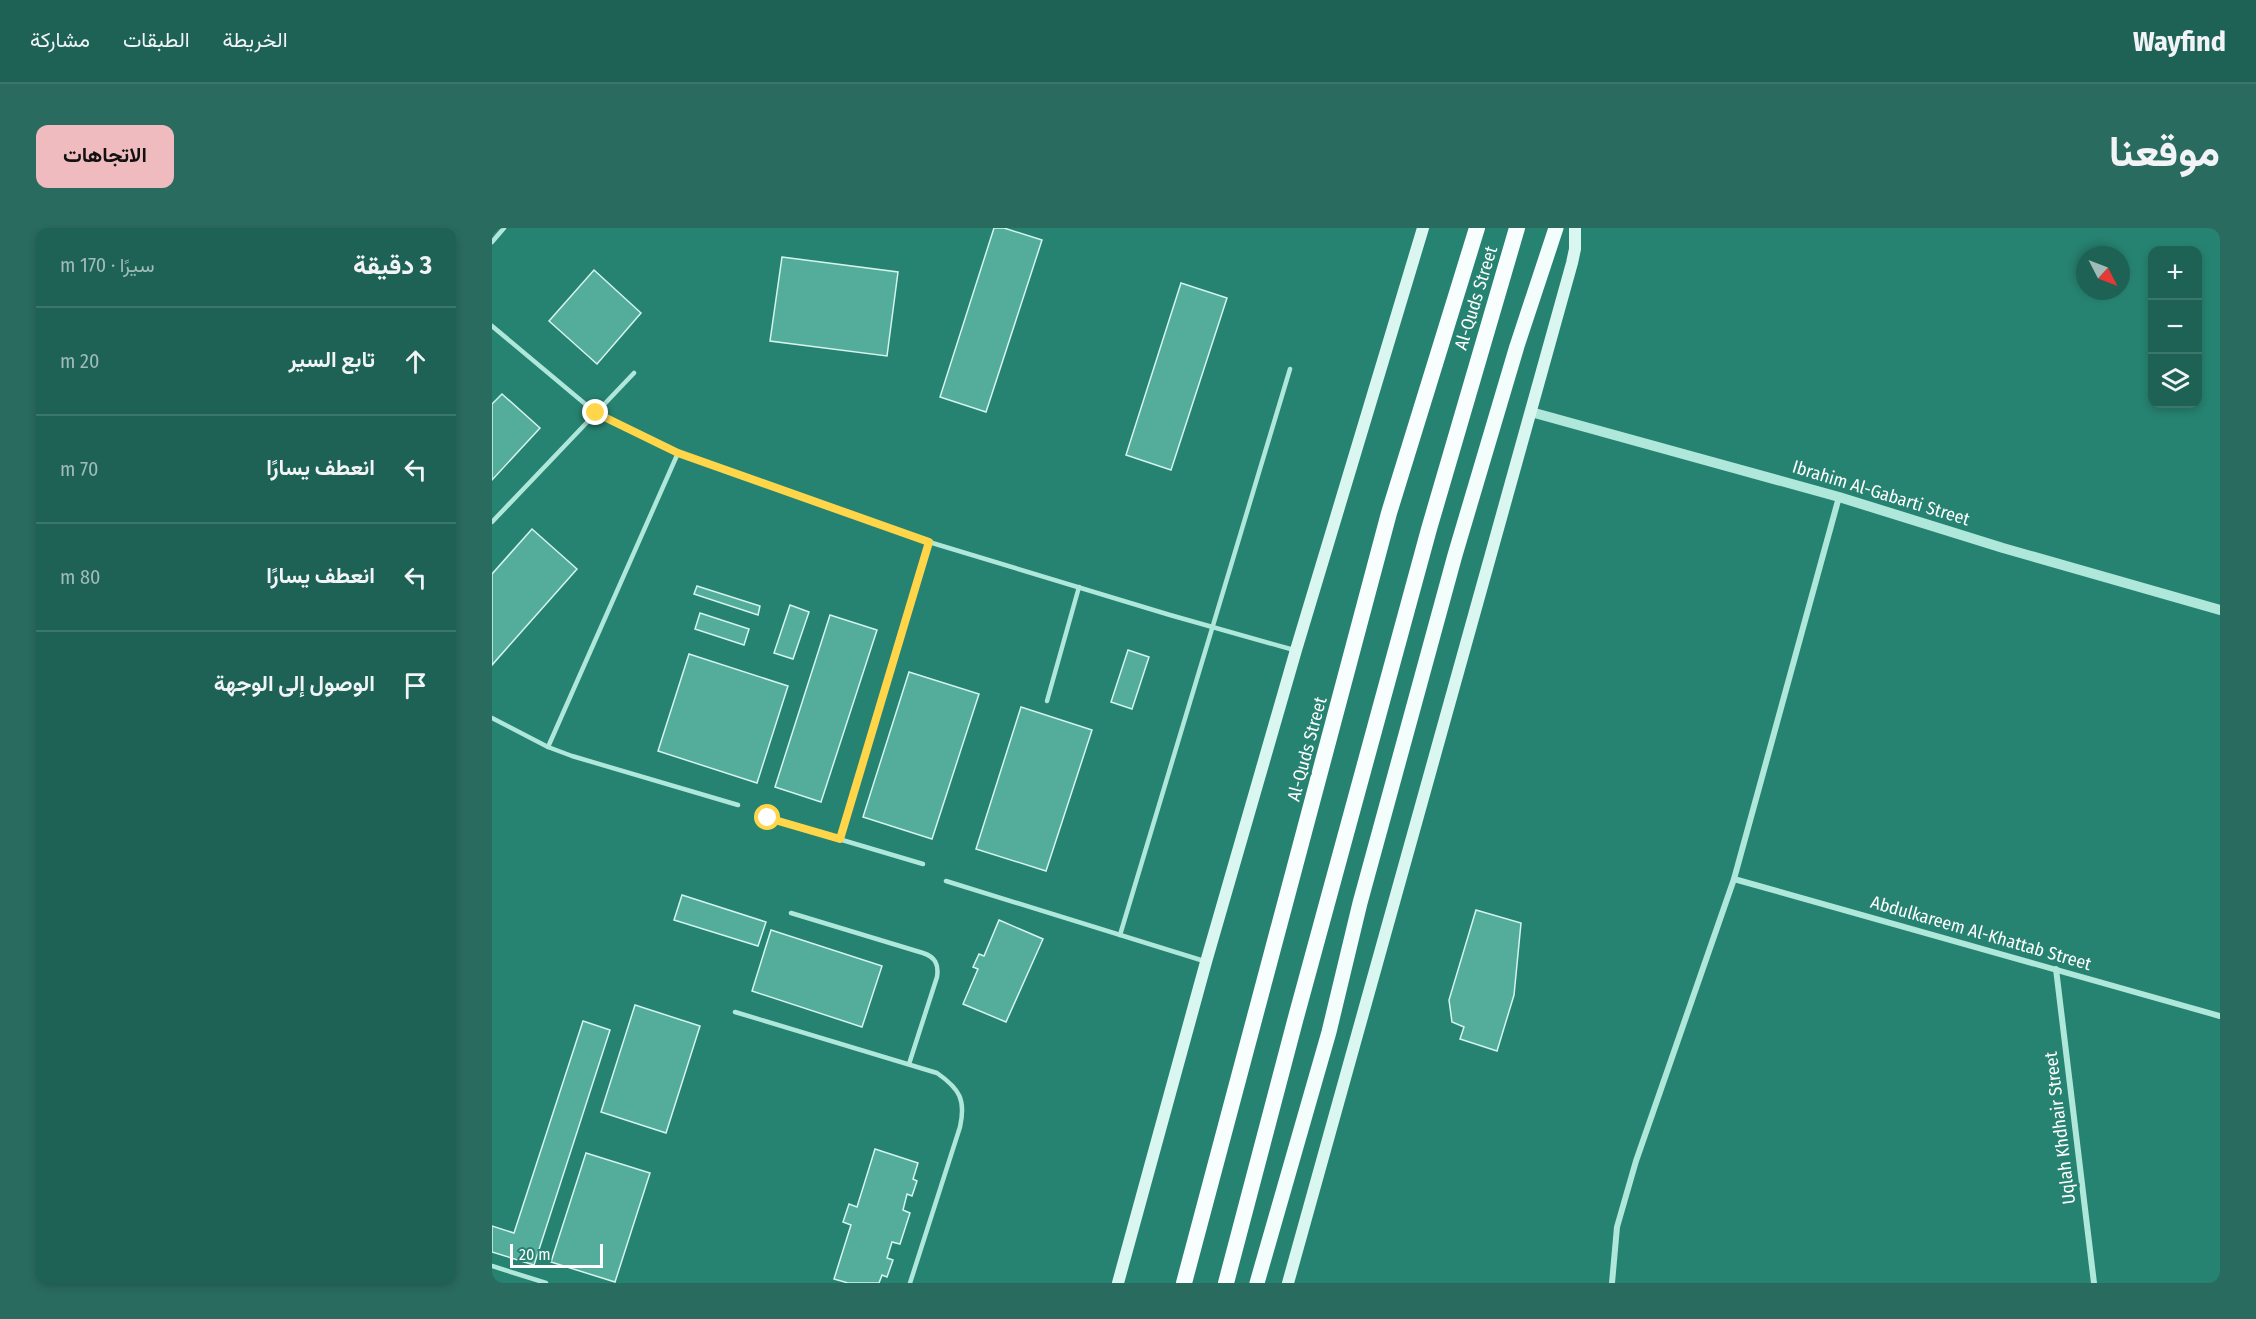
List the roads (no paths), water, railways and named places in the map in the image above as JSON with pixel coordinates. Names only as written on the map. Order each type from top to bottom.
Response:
[{"type":"highway","name":"Al-Quds Street","points":[[1184,1283],[1389,513],[1477,228]]},
{"type":"highway","name":"Al-Quds Street","points":[[1226,1283],[1426,540],[1517,228]]},
{"type":"main road","points":[[1118,1283],[1206,962],[1296,650],[1423,228]]},
{"type":"main road","points":[[1257,1283],[1329,1032],[1360,903],[1455,555],[1517,346],[1556,228]]},
{"type":"main road","points":[[1288,1283],[1572,262],[1575,249],[1575,228]]},
{"type":"street","name":"Ibrahim Al-Gabarti Street","points":[[1531,412],[1839,496],[2003,548],[2220,610]]},
{"type":"street","points":[[1612,1283],[1617,1227],[1636,1161],[1734,879],[1839,496]]},
{"type":"street","name":"Abdulkareem Al-Khattab Street","points":[[1734,879],[2220,1016]]},
{"type":"street","name":"Uqlah Khdhair Street","points":[[2056,969],[2094,1283]]},
{"type":"lane","points":[[492,242],[504,228]]},
{"type":"lane","points":[[492,326],[596,413],[678,453],[929,542],[1296,650]]},
{"type":"lane","points":[[1120,935],[1290,369]]},
{"type":"lane","points":[[492,522],[634,373]]},
{"type":"lane","points":[[548,747],[678,453]]},
{"type":"lane","points":[[840,839],[929,542]]},
{"type":"lane","points":[[1047,701],[1079,587]]},
{"type":"lane","points":[[492,718],[548,747],[738,805]]},
{"type":"lane","points":[[768,818],[923,864]]},
{"type":"lane","points":[[946,881],[1206,962]]},
{"type":"lane","points":[[791,913],[923,953],[931,956],[936,962],[938,969],[936,977],[909,1064]]},
{"type":"lane","points":[[735,1012],[938,1073],[951,1082],[960,1096],[963,1112],[910,1283]]},
{"type":"lane","points":[[492,1266],[546,1283]]}]
